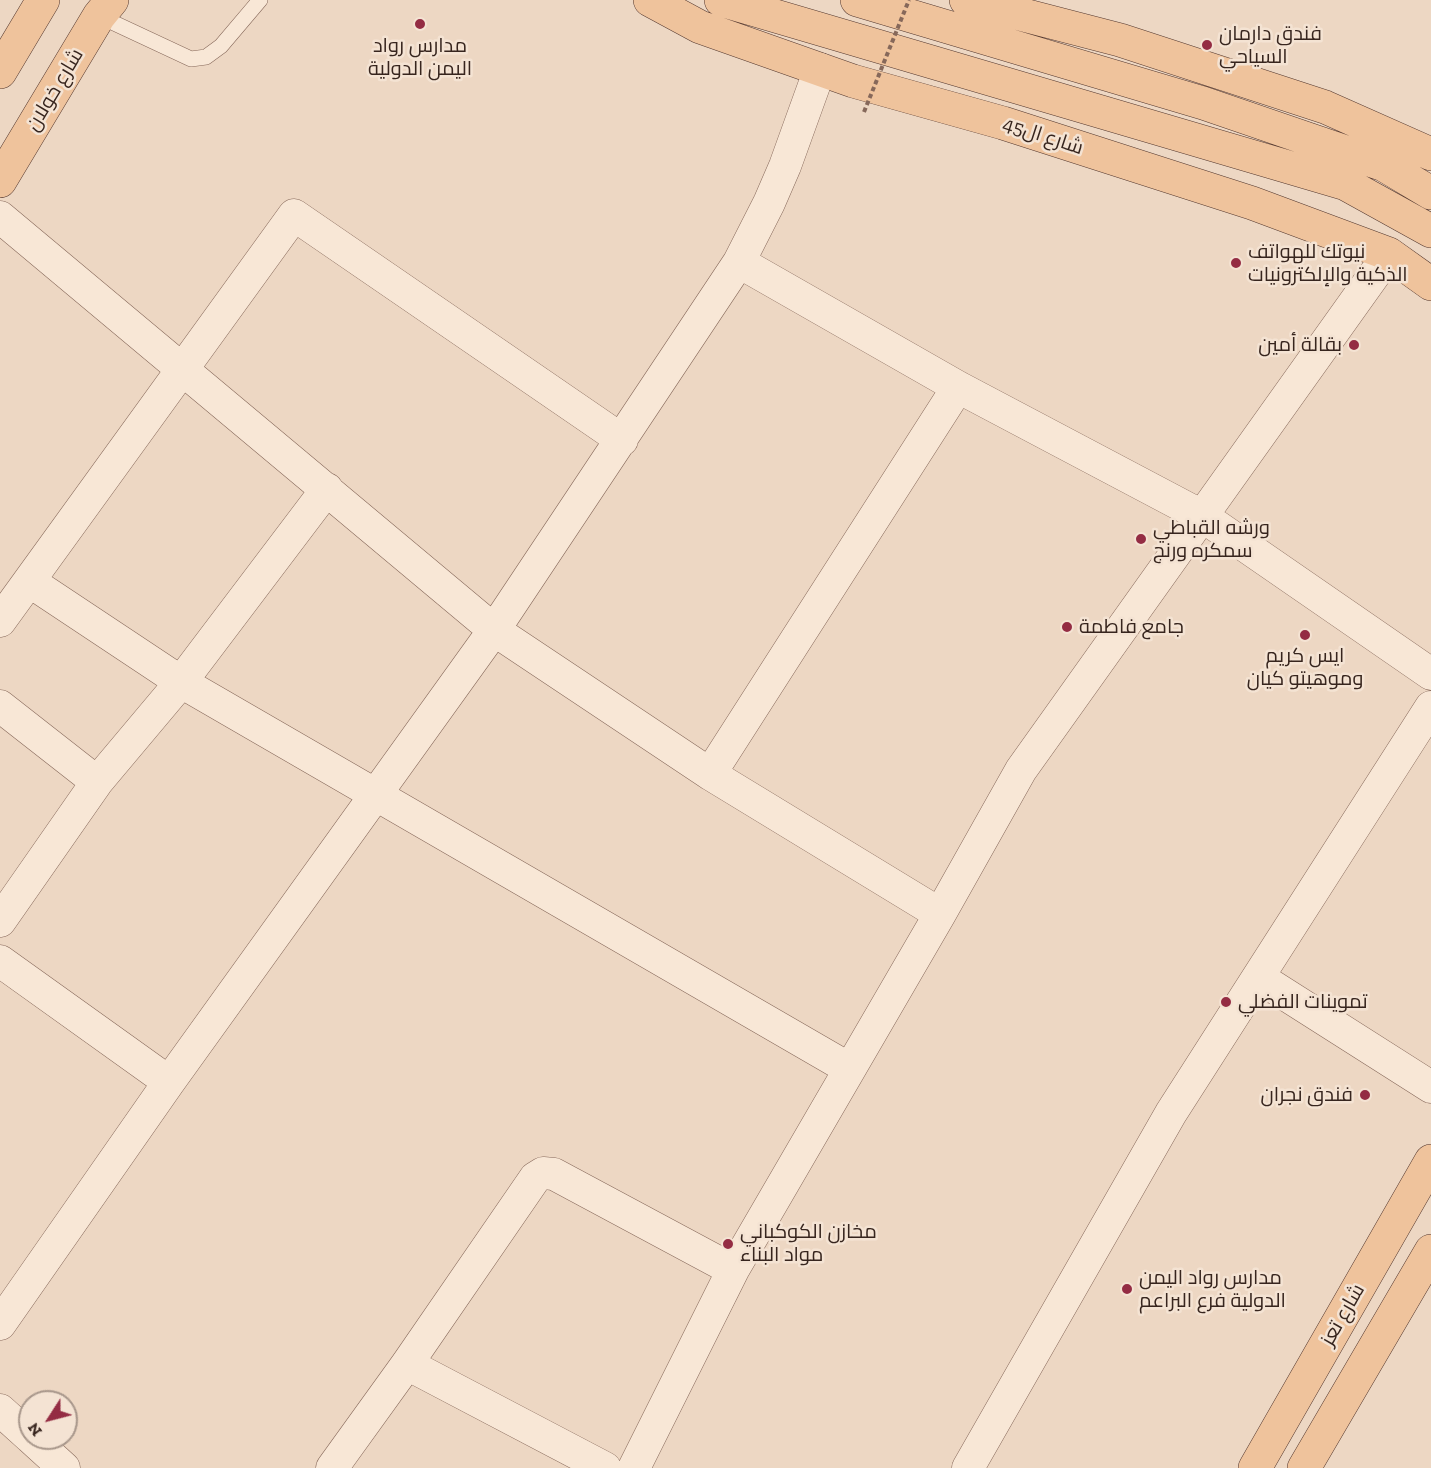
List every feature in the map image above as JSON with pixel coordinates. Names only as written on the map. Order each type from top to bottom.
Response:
[{"type":"main road","points":[[0,72],[43,0]]},
{"type":"main road","name":"شارع ال45","points":[[650,0],[700,27],[853,81],[1003,123],[1252,203],[1389,254],[1431,284]]},
{"type":"main road","name":"شارع ال45","points":[[721,0],[1346,184],[1431,231]]},
{"type":"main road","points":[[857,0],[1192,100],[1350,153],[1384,165],[1431,194]]},
{"type":"main road","points":[[966,0],[1120,40],[1325,107],[1431,154]]},
{"type":"main road","name":"شارع خولان","points":[[0,181],[106,8]]},
{"type":"main road","name":"شارع تعز","points":[[1255,1468],[1431,1161]]},
{"type":"main road","points":[[1304,1468],[1431,1251]]},
{"type":"street","points":[[0,1324],[169,1082],[494,630],[739,262],[785,166],[820,69]]},
{"type":"street","points":[[0,621],[294,215],[622,440]]},
{"type":"street","points":[[0,217],[494,630],[710,774],[940,914]]},
{"type":"street","points":[[634,1468],[733,1270],[1021,770],[1389,254]]},
{"type":"street","points":[[739,262],[958,387],[1202,516],[1431,674]]},
{"type":"street","points":[[710,774],[958,387]]},
{"type":"street","points":[[0,921],[97,782],[181,682],[327,489]]},
{"type":"street","points":[[29,581],[181,682],[849,1068]]},
{"type":"street","points":[[0,706],[97,782]]},
{"type":"street","points":[[969,1468],[1171,1113],[1431,706]]},
{"type":"street","points":[[0,961],[169,1082]]},
{"type":"street","points":[[1258,977],[1431,1087]]},
{"type":"street","points":[[332,1468],[407,1364],[535,1178],[543,1173],[554,1174],[733,1270]]},
{"type":"street","points":[[407,1364],[606,1468]]},
{"type":"street","points":[[0,1410],[18,1427]]},
{"type":"street","points":[[44,1450],[64,1468]]},
{"type":"lane","points":[[106,8],[191,59],[206,57],[220,46],[260,0]]},
{"type":"path","points":[[864,112],[909,0]]},
{"type":"place","name":"مدارس رواد اليمن الدولية","points":[[420,24]]},
{"type":"place","name":"فندق دارمان السياحي","points":[[1207,45]]},
{"type":"place","name":"نيوتك للهواتف الذكية والإلكترونيات","points":[[1236,263]]},
{"type":"place","name":"بقالة أمين","points":[[1354,345]]},
{"type":"place","name":"ورشه القباطي سمكره ورنج","points":[[1141,539]]},
{"type":"place","name":"جامع فاطمة","points":[[1067,627]]},
{"type":"place","name":"ايس كريم وموهيتو كيان","points":[[1305,635]]},
{"type":"place","name":"تموينات الفضلي","points":[[1226,1002]]},
{"type":"place","name":"فندق نجران","points":[[1365,1095]]},
{"type":"place","name":"مخازن الكوكباني مواد البناء","points":[[728,1244]]},
{"type":"place","name":"مدارس رواد اليمن الدولية فرع البراعم","points":[[1127,1289]]}]
